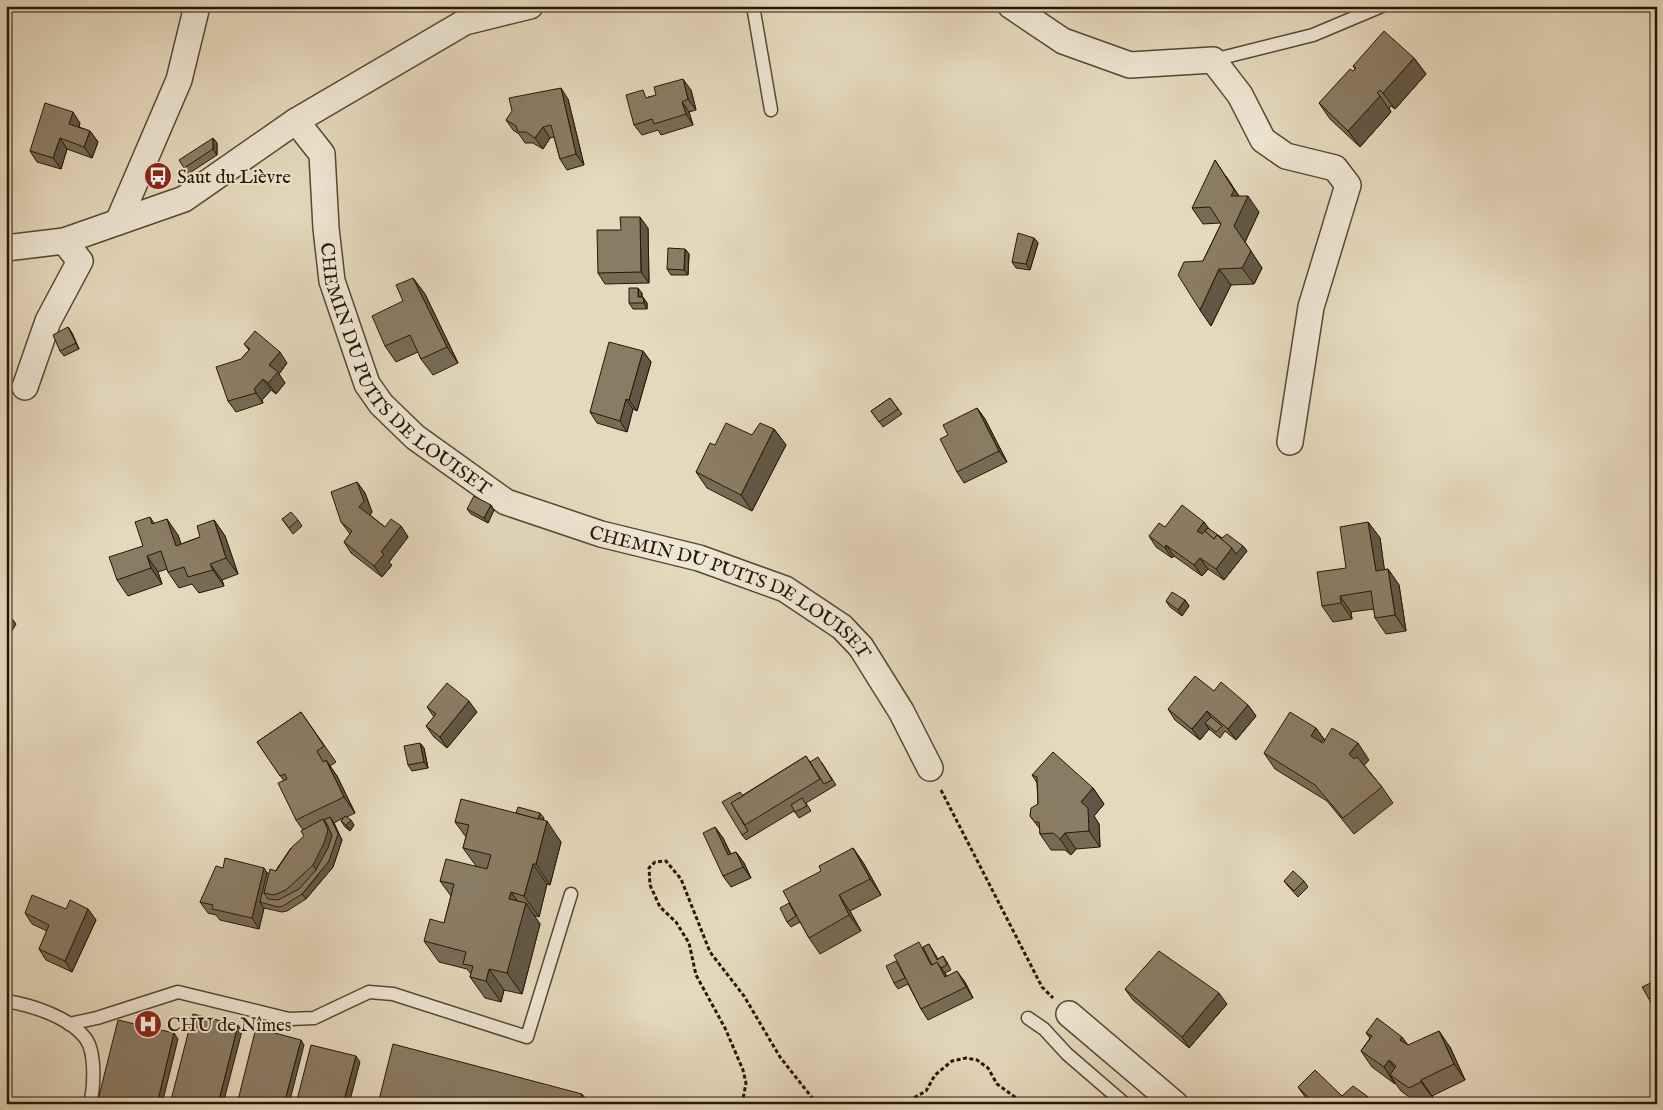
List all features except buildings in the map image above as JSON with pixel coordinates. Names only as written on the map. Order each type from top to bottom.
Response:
[{"type":"street","points":[[118,222],[180,80],[197,6]]},
{"type":"street","points":[[6,248],[64,241],[184,199],[296,121],[465,22],[530,6]]},
{"type":"street","points":[[1010,6],[1063,42],[1130,64],[1213,60],[1240,95],[1263,140],[1286,156],[1335,168],[1348,185],[1311,307],[1290,442]]},
{"type":"street","name":"CHEMIN DU PUITS DE LOUISET","points":[[296,121],[322,154],[326,228],[332,281],[367,384],[381,404],[415,437],[506,502],[601,534],[699,558],[785,590],[842,627],[861,646],[901,711],[930,768]]},
{"type":"street","points":[[25,387],[48,321],[80,261],[64,241]]},
{"type":"street","points":[[1069,1014],[1176,1104]]},
{"type":"lane","points":[[753,6],[771,110]]},
{"type":"lane","points":[[1213,60],[1313,35],[1382,6]]},
{"type":"lane","points":[[69,1024],[98,1018],[178,992],[289,1019],[314,1018],[369,992],[393,994],[527,1037],[570,894]]},
{"type":"lane","points":[[6,1001],[31,1005],[69,1024],[86,1039],[92,1063],[93,1090],[90,1104]]},
{"type":"lane","points":[[1028,1018],[1044,1030],[1067,1054],[1124,1104]]},
{"type":"path","points":[[930,768],[1042,987],[1069,1014]]},
{"type":"path","points":[[742,1104],[746,1083],[744,1070],[725,1028],[696,975],[689,943],[676,922],[660,908],[650,885],[649,868],[655,862],[666,861],[681,879],[710,952],[744,996],[780,1057],[817,1104]]},
{"type":"path","points":[[903,1104],[926,1091],[935,1075],[952,1060],[966,1058],[977,1060],[988,1068],[997,1084],[1019,1100],[1020,1104]]},
{"type":"place","name":"Saut du Lièvre","points":[[158,176]]},
{"type":"place","name":"CHU de Nîmes","points":[[148,1024]]}]
